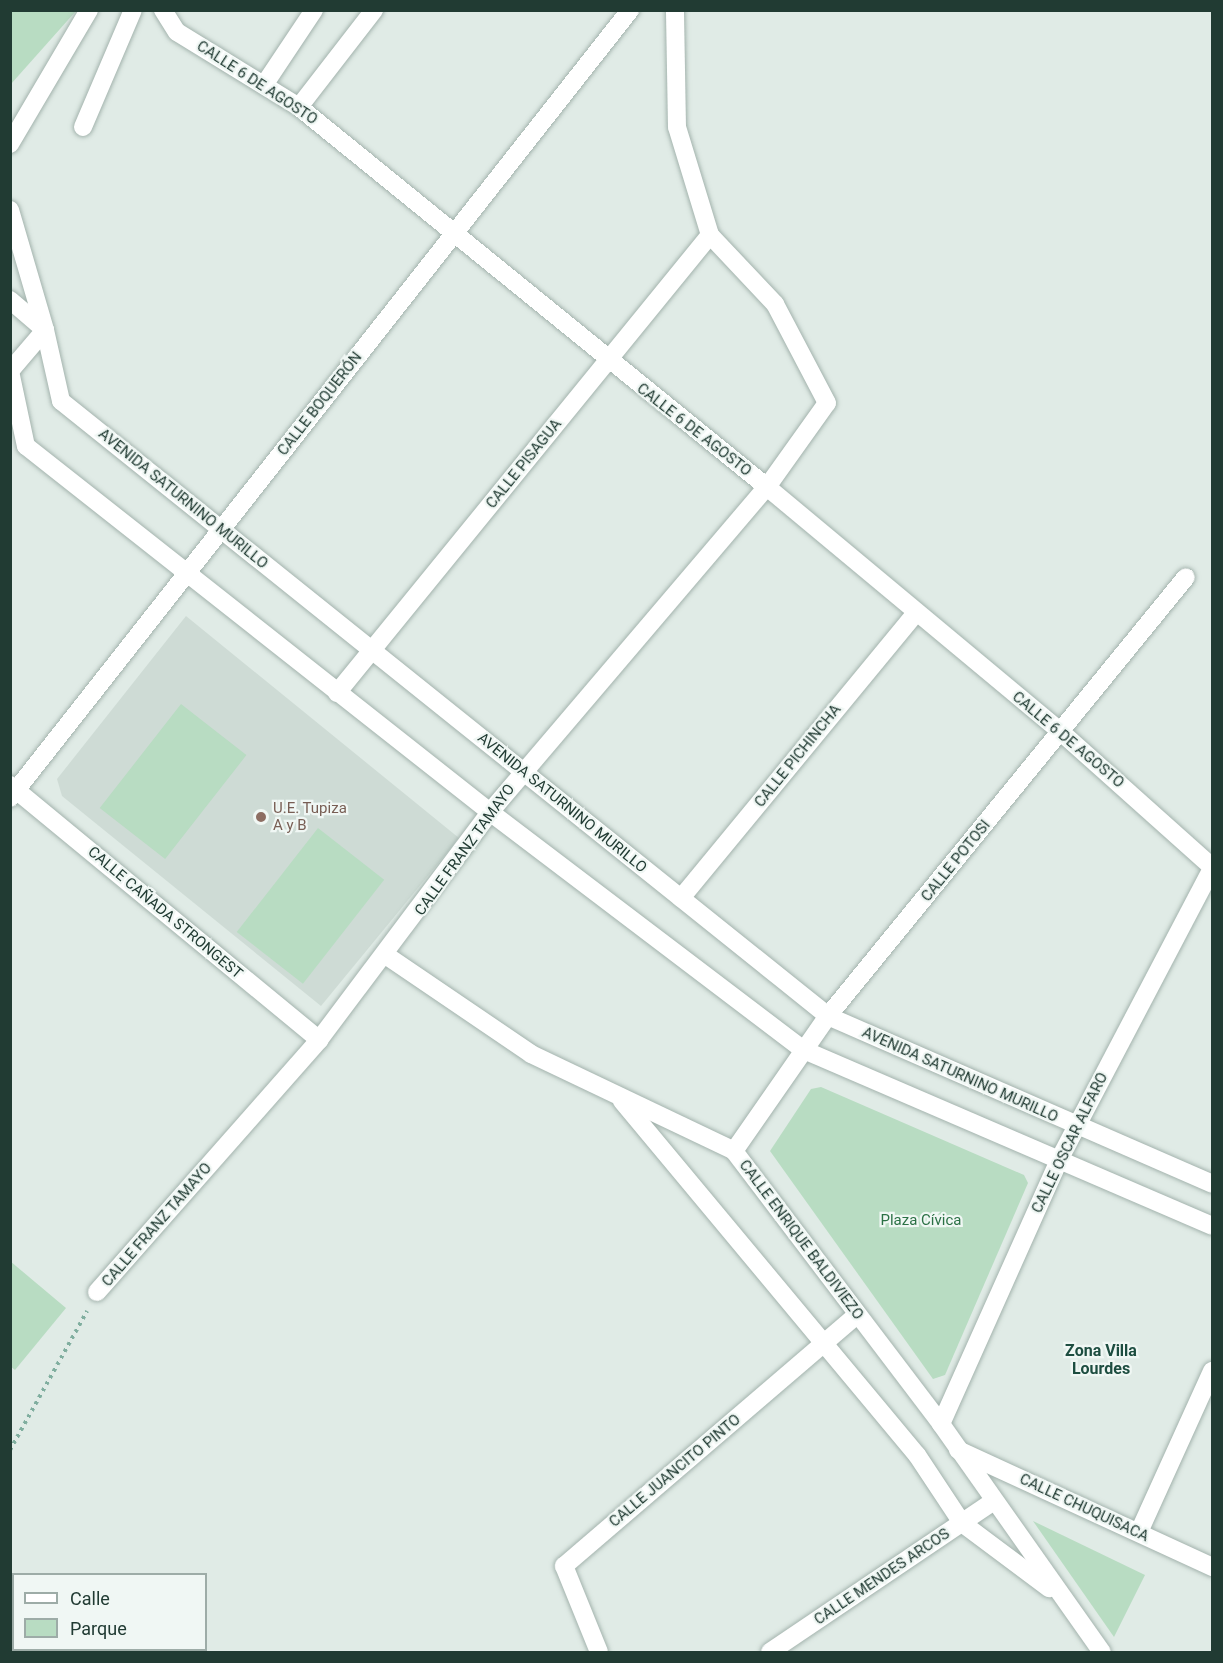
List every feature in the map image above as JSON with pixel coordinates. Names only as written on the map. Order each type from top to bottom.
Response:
[{"type":"street","points":[[10,144],[89,10]]},
{"type":"street","points":[[83,128],[133,10]]},
{"type":"street","name":"CALLE 6 DE AGOSTO","points":[[163,10],[177,32],[298,107],[453,232],[607,362],[767,487],[915,614],[1061,732],[1212,868]]},
{"type":"street","points":[[264,85],[314,10]]},
{"type":"street","points":[[298,107],[375,10]]},
{"type":"street","name":"CALLE BOQUERÓN","points":[[13,791],[189,574],[453,232],[630,10]]},
{"type":"street","points":[[675,10],[677,127],[710,235]]},
{"type":"street","name":"AVENIDA SATURNINO MURILLO","points":[[10,210],[45,330],[61,401],[828,1017],[1212,1184]]},
{"type":"street","name":"CALLE PISAGUA","points":[[337,693],[710,235]]},
{"type":"street","name":"CALLE FRANZ TAMAYO","points":[[97,1292],[319,1040],[387,956],[490,812],[767,487],[827,403],[775,304],[710,235]]},
{"type":"street","points":[[10,300],[45,330],[10,371],[26,446],[490,812],[804,1050],[1060,1158],[1212,1226]]},
{"type":"street","name":"CALLE POTOSI","points":[[734,1151],[828,1017],[1186,577]]},
{"type":"street","name":"CALLE PICHINCHA","points":[[681,898],[915,614]]},
{"type":"street","name":"CALLE CAÑADA STRONGEST","points":[[13,791],[319,1040]]},
{"type":"street","name":"CALLE OSCAR ALFARO","points":[[940,1424],[1060,1158],[1212,868]]},
{"type":"street","name":"CALLE ENRIQUE BALDIVIEZO","points":[[387,956],[531,1054],[734,1151],[940,1424],[1102,1653]]},
{"type":"street","points":[[617,1095],[917,1455],[962,1523],[1063,1599]]},
{"type":"street","name":"CALLE JUANCITO PINTO","points":[[599,1653],[564,1566],[857,1316]]},
{"type":"street","points":[[1139,1532],[1212,1371]]},
{"type":"street","name":"CALLE CHUQUISACA","points":[[956,1449],[1212,1567]]},
{"type":"street","name":"CALLE MENDES ARCOS","points":[[770,1653],[994,1501]]},
{"type":"path","points":[[10,1450],[97,1292]]},
{"type":"shaded area","name":"U.E. Tupiza A y B","points":[[186,616],[459,838],[321,1006],[62,796],[57,779]]},
{"type":"green space","points":[[10,11],[76,11],[11,84]]},
{"type":"green space","points":[[181,704],[246,755],[165,859],[100,808]]},
{"type":"green space","points":[[318,828],[384,880],[303,984],[237,932]]},
{"type":"green space","name":"Plaza Cívica","points":[[821,1087],[1024,1175],[1028,1183],[945,1375],[933,1379],[770,1151],[811,1089]]},
{"type":"green space","points":[[10,1261],[66,1308],[15,1370],[10,1366]]},
{"type":"green space","points":[[1033,1521],[1145,1575],[1114,1637]]},
{"type":"place","name":"U.E. Tupiza A y B","points":[[261,817]]},
{"type":"district","name":"Zona Villa Lourdes","points":[[1101,1360]]}]
